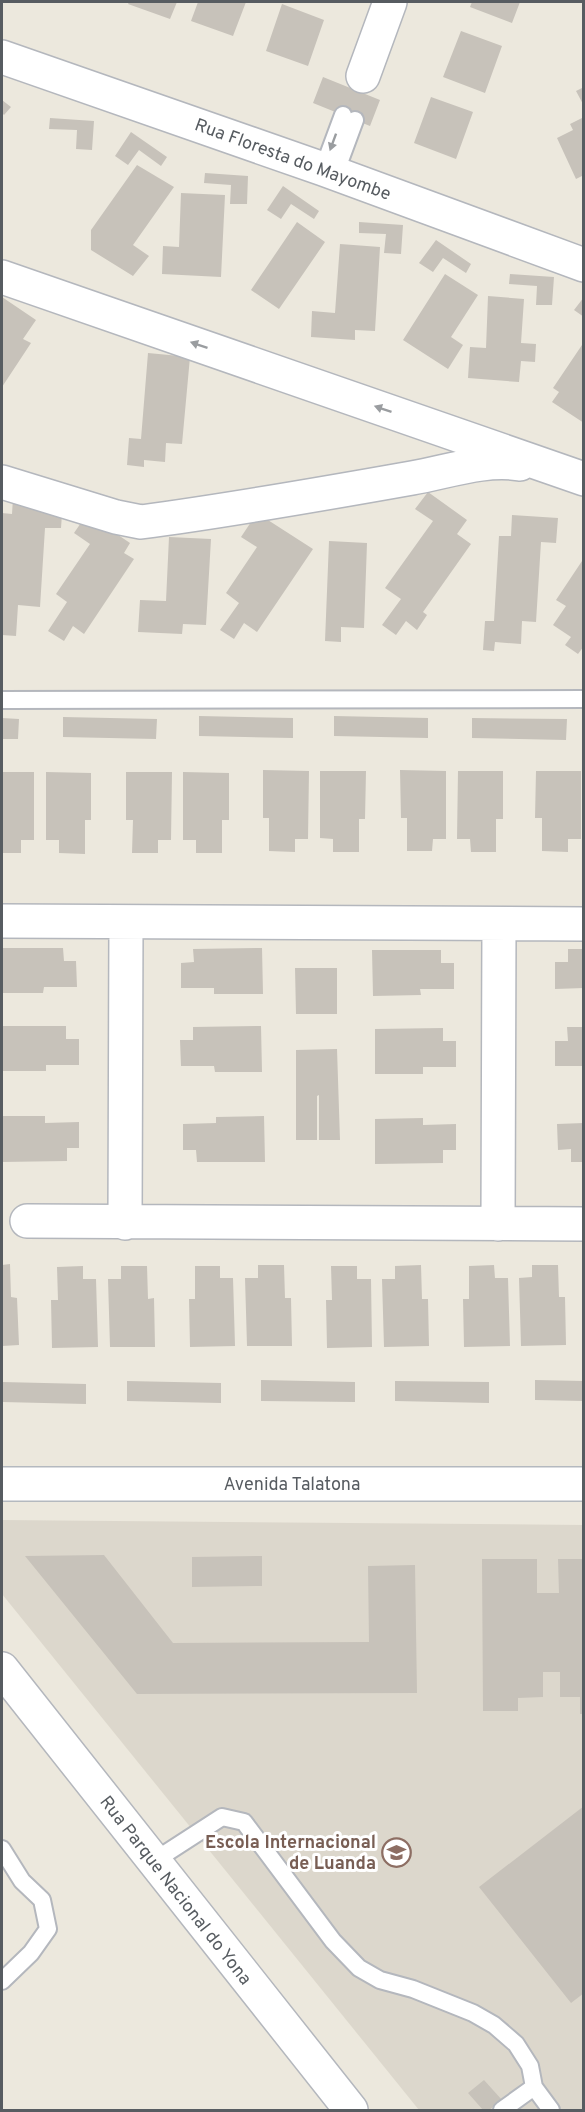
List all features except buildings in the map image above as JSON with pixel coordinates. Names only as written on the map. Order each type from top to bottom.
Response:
[{"type":"street","points":[[360,86],[390,2]]},
{"type":"street","name":"Rua Floresta do Mayombe","points":[[2,57],[584,264]]},
{"type":"street","points":[[2,277],[571,474]]},
{"type":"street","points":[[413,478],[424,473],[433,464],[439,452],[440,442],[437,433],[429,425]]},
{"type":"street","points":[[2,482],[116,518],[141,522],[504,462],[571,474]]},
{"type":"street","points":[[2,921],[584,924]]},
{"type":"street","points":[[125,1223],[126,922]]},
{"type":"street","points":[[498,1224],[499,924]]},
{"type":"street","points":[[27,1221],[584,1224]]},
{"type":"street","name":"Avenida Talatona","points":[[2,1484],[584,1484]]},
{"type":"street","name":"Rua Parque Nacional do Yona","points":[[2,1669],[351,2110]]},
{"type":"lane","points":[[329,172],[349,117]]},
{"type":"lane","points":[[2,700],[584,699]]},
{"type":"lane","points":[[154,1862],[222,1817],[244,1822],[333,1941],[359,1968],[380,1980],[412,1989],[473,2013],[494,2025],[516,2044],[530,2066],[534,2087],[551,2110]]},
{"type":"lane","points":[[2,1849],[22,1881],[42,1900],[48,1929],[31,1953],[2,1981]]},
{"type":"lane","points":[[502,2110],[534,2087]]},
{"type":"shaded area","name":"Escola Internacional de Luanda","points":[[2,1520],[583,1525],[583,2110],[419,2110],[2,1594]]},
{"type":"place","name":"Escola Internacional de Luanda","points":[[397,1852]]}]
